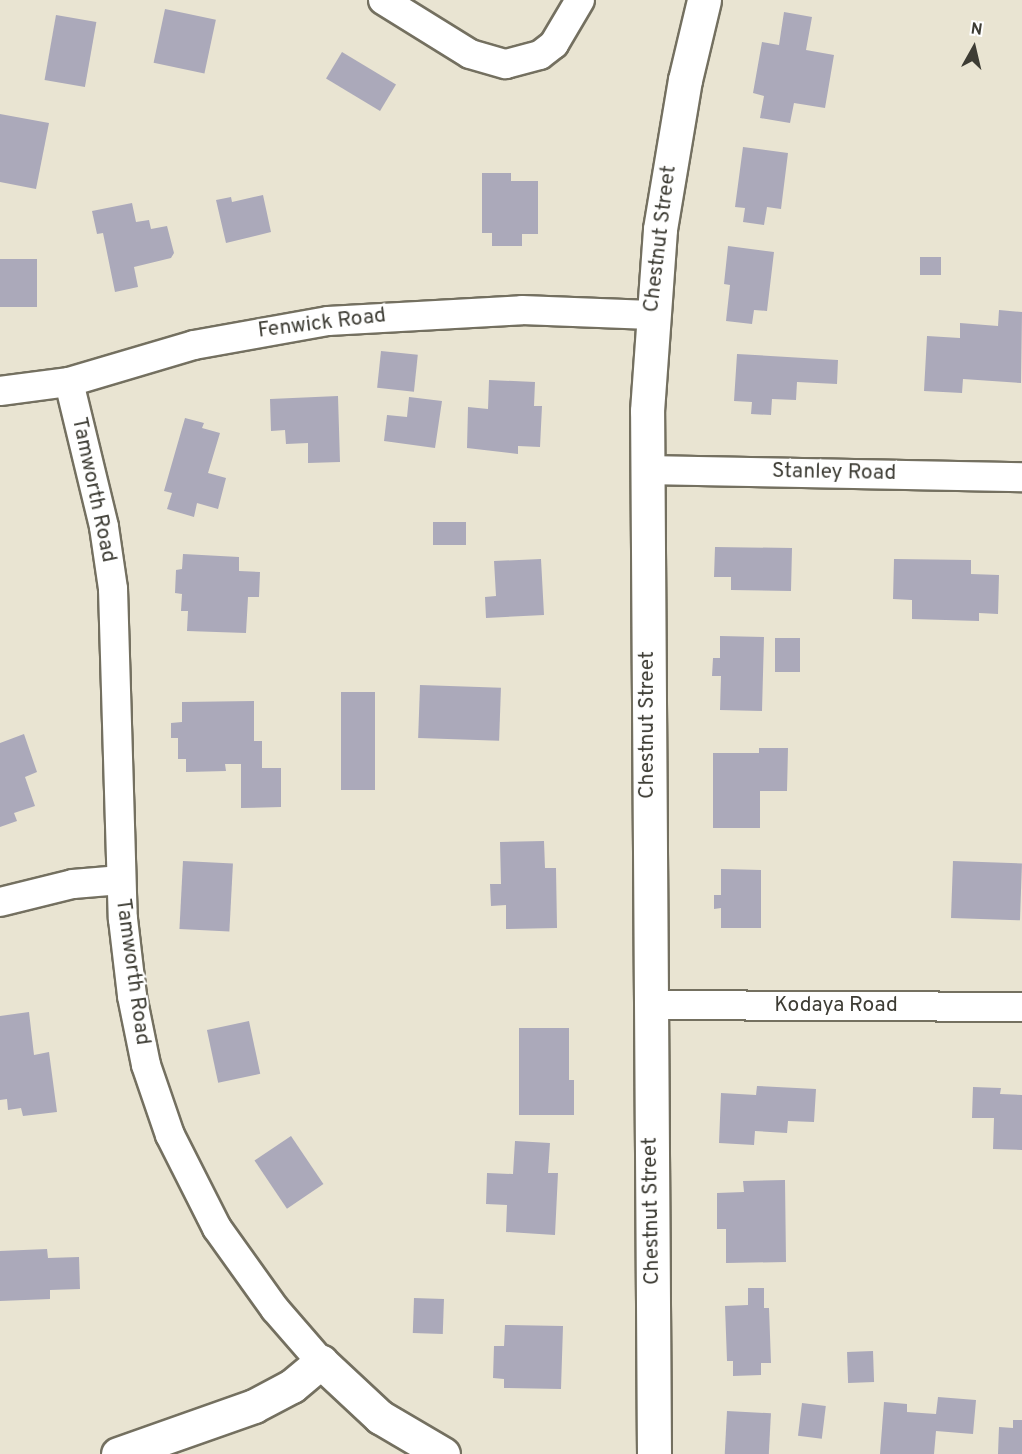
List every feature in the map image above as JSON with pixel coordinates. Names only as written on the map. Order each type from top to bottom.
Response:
[{"type":"main road","name":"Chestnut Street","points":[[654,1454],[647,470],[651,315],[675,131],[704,0]]},
{"type":"main road","points":[[118,1454],[254,1406],[292,1386],[321,1362]]},
{"type":"main road","name":"Tamworth Road","points":[[321,1362],[380,1417],[443,1454]]},
{"type":"street","points":[[383,0],[470,54],[506,64],[540,55],[554,44],[580,0]]},
{"type":"street","name":"Fenwick Road","points":[[0,391],[69,382],[194,345],[328,321],[522,310],[651,315]]},
{"type":"street","name":"Tamworth Road","points":[[69,382],[104,526],[113,589],[121,880],[126,957],[138,1031],[170,1135],[217,1228],[275,1308],[321,1362]]},
{"type":"street","name":"Stanley Road","points":[[647,470],[1022,477]]},
{"type":"street","points":[[0,903],[73,884],[121,880]]},
{"type":"street","name":"Kodaya Road","points":[[650,1005],[1022,1007]]},
{"type":"building","points":[[165,9],[216,20],[204,74],[154,63]]},
{"type":"building","points":[[784,12],[812,17],[806,50],[834,55],[825,108],[794,103],[790,123],[760,118],[764,96],[753,93],[762,42],[779,45]]},
{"type":"building","points":[[56,15],[96,22],[85,87],[45,80]]},
{"type":"building","points":[[342,52],[396,84],[380,111],[326,79]]},
{"type":"building","points":[[0,114],[49,123],[36,189],[0,182]]},
{"type":"building","points":[[743,147],[788,153],[781,209],[767,207],[764,225],[743,222],[745,208],[735,207]]},
{"type":"building","points":[[482,173],[511,173],[511,181],[538,181],[538,234],[522,234],[522,246],[492,246],[492,233],[482,233]]},
{"type":"building","points":[[263,195],[271,232],[226,243],[216,200],[231,197],[232,202]]},
{"type":"building","points":[[132,203],[136,222],[149,220],[151,229],[167,226],[174,253],[171,258],[134,267],[138,287],[115,292],[103,233],[97,234],[92,211]]},
{"type":"building","points":[[728,246],[774,252],[767,311],[754,310],[752,324],[726,321],[730,285],[724,284]]},
{"type":"building","points":[[920,257],[941,257],[941,275],[920,275]]},
{"type":"building","points":[[0,259],[37,259],[37,307],[0,307]]},
{"type":"building","points":[[999,310],[1022,312],[1021,383],[963,379],[962,393],[924,391],[927,336],[960,338],[960,323],[998,326]]},
{"type":"building","points":[[381,351],[418,355],[414,392],[377,388]]},
{"type":"building","points":[[737,354],[838,360],[837,384],[797,382],[796,400],[772,399],[771,415],[751,414],[752,402],[734,401]]},
{"type":"building","points":[[489,380],[535,382],[534,406],[542,406],[540,447],[518,446],[518,454],[467,448],[468,407],[488,409]]},
{"type":"building","points":[[338,396],[340,462],[308,463],[308,443],[286,444],[285,430],[271,431],[270,399]]},
{"type":"building","points":[[409,397],[442,401],[435,448],[384,441],[387,415],[407,417]]},
{"type":"building","points":[[185,418],[204,423],[202,428],[220,433],[208,473],[226,478],[218,509],[197,503],[194,517],[167,509],[172,493],[164,491]]},
{"type":"building","points":[[433,522],[466,522],[466,545],[433,545]]},
{"type":"building","points":[[715,547],[792,548],[791,591],[731,590],[731,577],[714,577]]},
{"type":"building","points":[[183,554],[239,557],[239,571],[260,572],[259,597],[248,597],[246,633],[187,631],[188,611],[181,611],[182,594],[175,593],[176,570],[182,569]]},
{"type":"building","points":[[541,559],[544,615],[486,618],[485,597],[496,596],[494,561]]},
{"type":"building","points":[[894,559],[971,560],[971,574],[999,575],[998,614],[979,613],[979,621],[912,619],[912,600],[893,599]]},
{"type":"building","points":[[720,636],[764,637],[762,711],[720,710],[721,676],[712,676],[713,658],[720,658]]},
{"type":"building","points":[[775,638],[800,638],[800,672],[775,672]]},
{"type":"building","points":[[420,685],[501,688],[499,741],[418,738]]},
{"type":"building","points":[[341,692],[375,692],[375,790],[341,790]]},
{"type":"building","points":[[254,701],[254,741],[262,741],[262,768],[281,768],[281,807],[241,808],[241,764],[225,764],[226,771],[186,772],[186,759],[178,759],[178,738],[171,738],[171,723],[182,722],[182,702]]},
{"type":"building","points":[[24,734],[37,772],[25,777],[35,806],[14,813],[17,821],[0,827],[0,743]]},
{"type":"building","points":[[759,748],[788,748],[787,791],[760,791],[760,828],[713,828],[713,753],[759,753]]},
{"type":"building","points":[[544,841],[545,868],[556,868],[557,928],[506,929],[506,905],[491,906],[490,884],[501,884],[500,842]]},
{"type":"building","points":[[183,861],[233,864],[229,932],[179,929]]},
{"type":"building","points":[[953,861],[1022,863],[1020,920],[951,918]]},
{"type":"building","points":[[721,869],[761,870],[761,928],[721,928],[721,908],[714,909],[714,895],[721,895]]},
{"type":"building","points":[[29,1012],[34,1055],[49,1052],[57,1112],[23,1116],[21,1108],[8,1110],[7,1099],[0,1100],[0,1016]]},
{"type":"building","points":[[249,1021],[260,1074],[218,1083],[207,1030]]},
{"type":"building","points":[[519,1028],[569,1028],[569,1080],[574,1080],[574,1115],[519,1115]]},
{"type":"building","points":[[757,1086],[816,1089],[814,1122],[788,1121],[787,1133],[755,1131],[754,1145],[719,1143],[721,1093],[756,1095]]},
{"type":"building","points":[[973,1087],[1001,1088],[1000,1094],[1022,1095],[1022,1150],[993,1149],[994,1118],[972,1118]]},
{"type":"building","points":[[291,1136],[323,1184],[287,1209],[255,1161]]},
{"type":"building","points":[[515,1141],[550,1143],[548,1173],[558,1173],[555,1235],[506,1232],[507,1205],[486,1204],[487,1173],[513,1174]]},
{"type":"building","points":[[785,1180],[786,1262],[726,1263],[726,1229],[717,1229],[717,1193],[744,1192],[743,1181]]},
{"type":"building","points":[[47,1249],[48,1258],[79,1257],[80,1289],[50,1290],[50,1299],[0,1301],[0,1251]]},
{"type":"building","points":[[748,1288],[764,1288],[764,1308],[769,1308],[771,1363],[761,1363],[761,1375],[733,1376],[733,1361],[727,1361],[725,1306],[748,1305]]},
{"type":"building","points":[[414,1298],[444,1299],[443,1334],[413,1333]]},
{"type":"building","points":[[505,1325],[563,1326],[561,1389],[504,1388],[504,1379],[493,1378],[494,1346],[504,1346]]},
{"type":"building","points":[[873,1351],[874,1382],[848,1383],[847,1352]]},
{"type":"building","points":[[938,1397],[976,1400],[973,1434],[936,1431],[934,1454],[880,1454],[884,1402],[907,1404],[907,1412],[936,1414]]},
{"type":"building","points":[[802,1403],[826,1406],[822,1439],[798,1436]]},
{"type":"building","points":[[727,1411],[771,1413],[769,1454],[725,1454]]},
{"type":"building","points":[[1013,1420],[1022,1420],[1022,1454],[998,1454],[999,1427],[1013,1428]]}]
